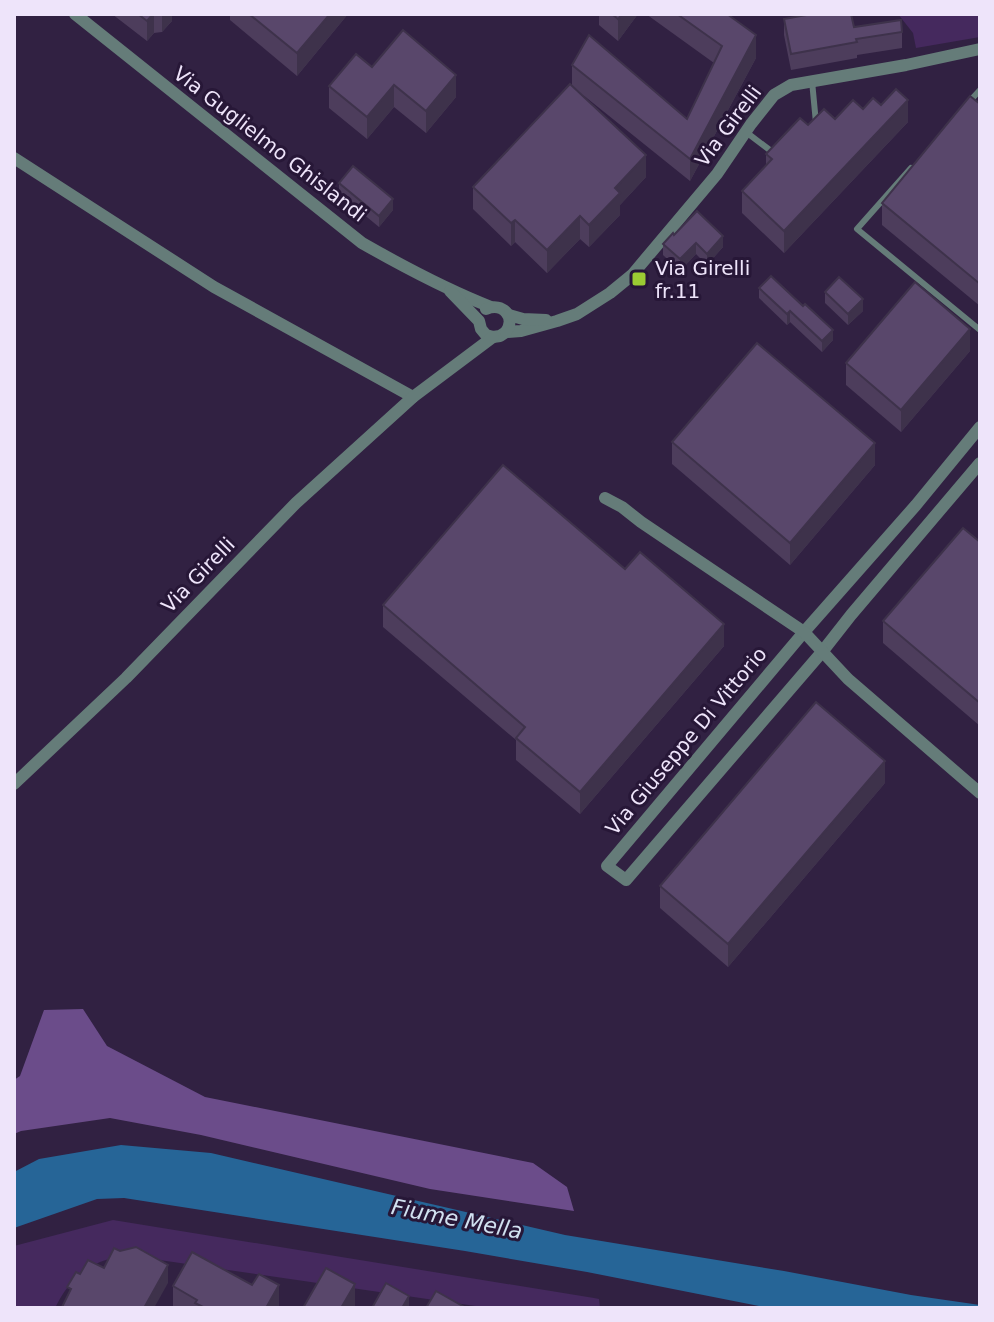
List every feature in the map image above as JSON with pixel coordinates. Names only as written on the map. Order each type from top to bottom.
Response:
[{"type":"street","name":"Via Guglielmo Ghislandi","points":[[75,14],[362,243],[450,291],[491,307]]},
{"type":"street","name":"Via Girelli","points":[[14,784],[126,678],[296,503],[413,397],[493,337],[577,314],[632,275],[717,174],[774,95],[791,85],[980,49]]},
{"type":"street","points":[[14,158],[214,287],[413,397]]},
{"type":"street","name":"Via Guglielmo Ghislandi","points":[[450,291],[479,321]]},
{"type":"street","points":[[493,337],[486,335],[479,321],[484,310],[491,307],[496,306],[509,315],[506,332]]},
{"type":"street","points":[[509,315],[557,321]]},
{"type":"street","name":"Via Giuseppe Di Vittorio","points":[[980,427],[607,866],[626,880],[980,463]]},
{"type":"street","points":[[605,498],[804,632],[848,679],[980,793]]},
{"type":"lane","points":[[812,81],[816,123]]},
{"type":"lane","points":[[959,113],[980,90]]},
{"type":"lane","points":[[746,132],[776,156]]},
{"type":"lane","points":[[918,159],[857,229],[980,330]]},
{"type":"shaded area","points":[[898,14],[980,14],[980,37],[916,48],[913,33]]},
{"type":"shaded area","points":[[83,1009],[107,1046],[205,1097],[533,1163],[567,1187],[574,1211],[430,1189],[201,1135],[110,1118],[14,1134],[14,1080],[20,1076],[44,1010]]},
{"type":"shaded area","points":[[113,1220],[594,1298],[599,1299],[600,1308],[489,1308],[132,1256],[104,1261],[85,1270],[68,1287],[55,1308],[14,1308],[14,1246]]},
{"type":"water","name":"Fiume Mella","points":[[121,1145],[211,1153],[565,1235],[980,1305],[980,1308],[769,1308],[465,1251],[124,1198],[97,1199],[14,1228],[14,1172],[39,1159]]},
{"type":"building","points":[[138,14],[153,14],[147,21]]},
{"type":"building","points":[[249,14],[330,14],[297,53]]},
{"type":"building","points":[[677,14],[727,14],[756,35],[690,159],[572,65],[589,35],[687,119],[722,46]]},
{"type":"building","points":[[812,14],[851,14],[854,27],[901,20],[902,32],[791,54],[784,19]]},
{"type":"building","points":[[403,30],[456,75],[426,111],[394,85],[367,117],[329,86],[356,54],[372,67]]},
{"type":"building","points":[[570,84],[646,155],[615,188],[620,193],[589,225],[580,216],[547,250],[515,220],[511,223],[473,187]]},
{"type":"building","points":[[896,89],[908,100],[784,231],[742,191],[772,159],[766,154],[800,118],[808,125],[824,109],[835,119],[853,100],[863,109],[873,98],[881,105]]},
{"type":"building","points":[[970,96],[980,104],[980,284],[882,203]]},
{"type":"building","points":[[353,166],[393,199],[379,216],[339,183]]},
{"type":"building","points":[[697,211],[723,236],[707,254],[696,243],[680,259],[663,244]]},
{"type":"building","points":[[771,276],[833,330],[822,341],[759,288]]},
{"type":"building","points":[[839,277],[863,299],[848,314],[825,292]]},
{"type":"building","points":[[915,282],[970,329],[901,410],[846,363]]},
{"type":"building","points":[[757,343],[875,443],[790,543],[672,442]]},
{"type":"building","points":[[503,465],[625,569],[640,552],[724,624],[580,792],[516,738],[525,727],[383,605]]},
{"type":"building","points":[[963,528],[980,542],[980,703],[883,621]]},
{"type":"building","points":[[816,702],[885,761],[728,944],[660,886]]},
{"type":"building","points":[[136,1247],[168,1265],[144,1308],[62,1307],[71,1289],[67,1287],[88,1260],[104,1268],[114,1248],[120,1251]]},
{"type":"building","points":[[192,1252],[252,1285],[259,1274],[279,1285],[266,1308],[205,1308],[173,1286]]},
{"type":"building","points":[[326,1268],[355,1284],[341,1308],[303,1308]]},
{"type":"building","points":[[386,1283],[409,1296],[402,1308],[372,1308]]},
{"type":"building","points":[[436,1291],[466,1308],[426,1308]]},
{"type":"place","name":"Via Girelli fr.11","points":[[639,279]]}]
